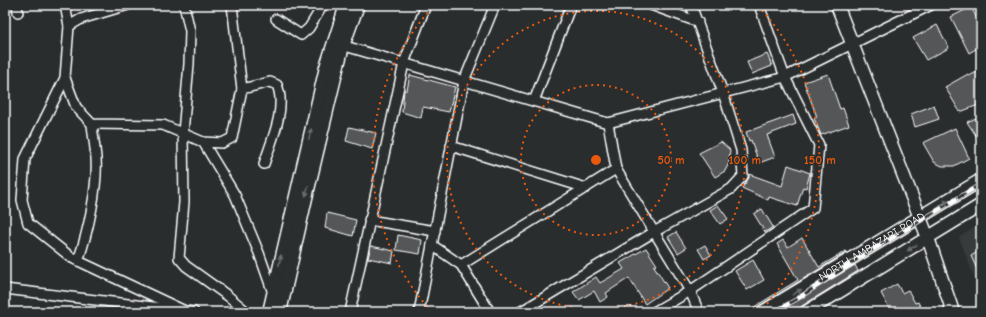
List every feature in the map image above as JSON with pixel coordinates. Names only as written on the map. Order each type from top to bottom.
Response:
[{"type":"street","points":[[65,5],[69,26],[66,78],[76,107],[92,124],[96,159],[95,184],[86,237],[78,261]]},
{"type":"street","points":[[69,26],[81,19],[128,5]]},
{"type":"street","points":[[184,5],[190,31],[189,64],[183,133],[184,202],[180,258],[186,266],[228,296],[247,312]]},
{"type":"street","points":[[92,124],[163,125],[203,142],[222,142],[232,138],[242,89],[232,5]]},
{"type":"street","points":[[276,19],[301,35],[310,28],[323,5]]},
{"type":"street","points":[[280,312],[306,198],[346,5]]},
{"type":"street","points":[[269,312],[326,67],[358,5]]},
{"type":"street","points":[[350,312],[404,63],[426,5]]},
{"type":"street","points":[[419,312],[464,80],[494,5]]},
{"type":"street","points":[[534,101],[571,5]]},
{"type":"street","points":[[651,5],[698,22]]},
{"type":"street","points":[[520,312],[654,232],[731,189],[743,176],[741,150],[723,93],[691,5]]},
{"type":"street","points":[[654,312],[690,291],[813,208],[818,145],[785,77],[759,5]]},
{"type":"street","points":[[837,5],[928,238],[953,312]]},
{"type":"street","points":[[338,44],[608,123],[785,77],[930,5]]},
{"type":"street","points":[[66,78],[25,159],[22,200],[28,223],[72,258],[185,311]]},
{"type":"street","points":[[242,89],[270,82],[277,85],[279,90],[279,118],[264,164]]},
{"type":"street","points":[[608,123],[616,170],[690,291],[699,312]]},
{"type":"street","points":[[203,142],[235,195],[273,293]]},
{"type":"street","points":[[451,146],[586,188]]},
{"type":"street","points":[[461,265],[616,170]]},
{"type":"street","name":"NORTH AMBAZARI ROAD","points":[[763,312],[981,180]]},
{"type":"street","name":"NORTH AMBAZARI ROAD","points":[[806,312],[981,205]]},
{"type":"street","points":[[369,220],[434,232]]},
{"type":"street","points":[[432,245],[461,265],[490,312]]},
{"type":"street","points":[[5,289],[194,312]]},
{"type":"shaded area","points":[[981,224],[981,296],[959,237]]},
{"type":"building","points":[[971,7],[981,26],[981,46],[969,53],[951,17]]},
{"type":"building","points":[[937,25],[949,48],[926,60],[913,38]]},
{"type":"building","points":[[767,54],[772,66],[752,74],[747,62]]},
{"type":"building","points":[[981,70],[981,104],[960,112],[945,87],[968,74],[969,76]]},
{"type":"building","points":[[828,74],[840,109],[843,108],[849,125],[821,135],[814,118],[817,117],[804,82]]},
{"type":"building","points":[[410,75],[455,87],[449,112],[423,107],[421,118],[402,112],[404,90],[407,90]]},
{"type":"building","points":[[934,105],[939,119],[915,127],[911,114]]},
{"type":"building","points":[[793,115],[796,124],[767,135],[775,157],[759,163],[751,140],[749,141],[746,132]]},
{"type":"building","points":[[981,116],[981,143],[967,122]]},
{"type":"building","points":[[349,127],[376,133],[372,149],[346,141]]},
{"type":"building","points":[[955,128],[969,158],[954,166],[942,166],[934,162],[923,143]]},
{"type":"building","points":[[721,142],[730,150],[729,163],[725,171],[715,177],[699,153]]},
{"type":"building","points":[[788,165],[810,173],[806,188],[803,187],[797,206],[769,197],[768,200],[742,188],[749,178],[749,174],[782,186]]},
{"type":"building","points":[[718,205],[728,219],[720,224],[710,210]]},
{"type":"building","points":[[762,209],[773,227],[765,232],[754,214]]},
{"type":"building","points":[[327,213],[356,220],[353,236],[325,228]]},
{"type":"building","points":[[676,232],[686,248],[678,253],[668,237]]},
{"type":"building","points":[[398,235],[422,240],[420,254],[396,250]]},
{"type":"building","points":[[802,238],[819,267],[846,251],[847,252],[759,306],[756,312],[746,312],[798,280],[777,244],[783,240],[788,247]]},
{"type":"building","points":[[705,245],[711,255],[704,259],[698,249]]},
{"type":"building","points":[[371,246],[394,251],[392,263],[368,258]]},
{"type":"building","points":[[646,248],[657,265],[654,266],[668,288],[645,304],[629,278],[606,293],[608,297],[600,302],[594,291],[579,300],[573,292],[596,277],[600,283],[624,269],[620,263]]},
{"type":"building","points":[[981,250],[981,278],[971,256]]},
{"type":"building","points":[[753,260],[764,280],[747,290],[735,271]]},
{"type":"building","points":[[855,265],[858,271],[802,306],[799,312],[777,312]]},
{"type":"building","points":[[897,284],[902,293],[908,290],[915,303],[918,302],[923,312],[891,312],[881,293]]},
{"type":"railway","points":[[774,312],[797,299],[859,258],[981,184]]}]
